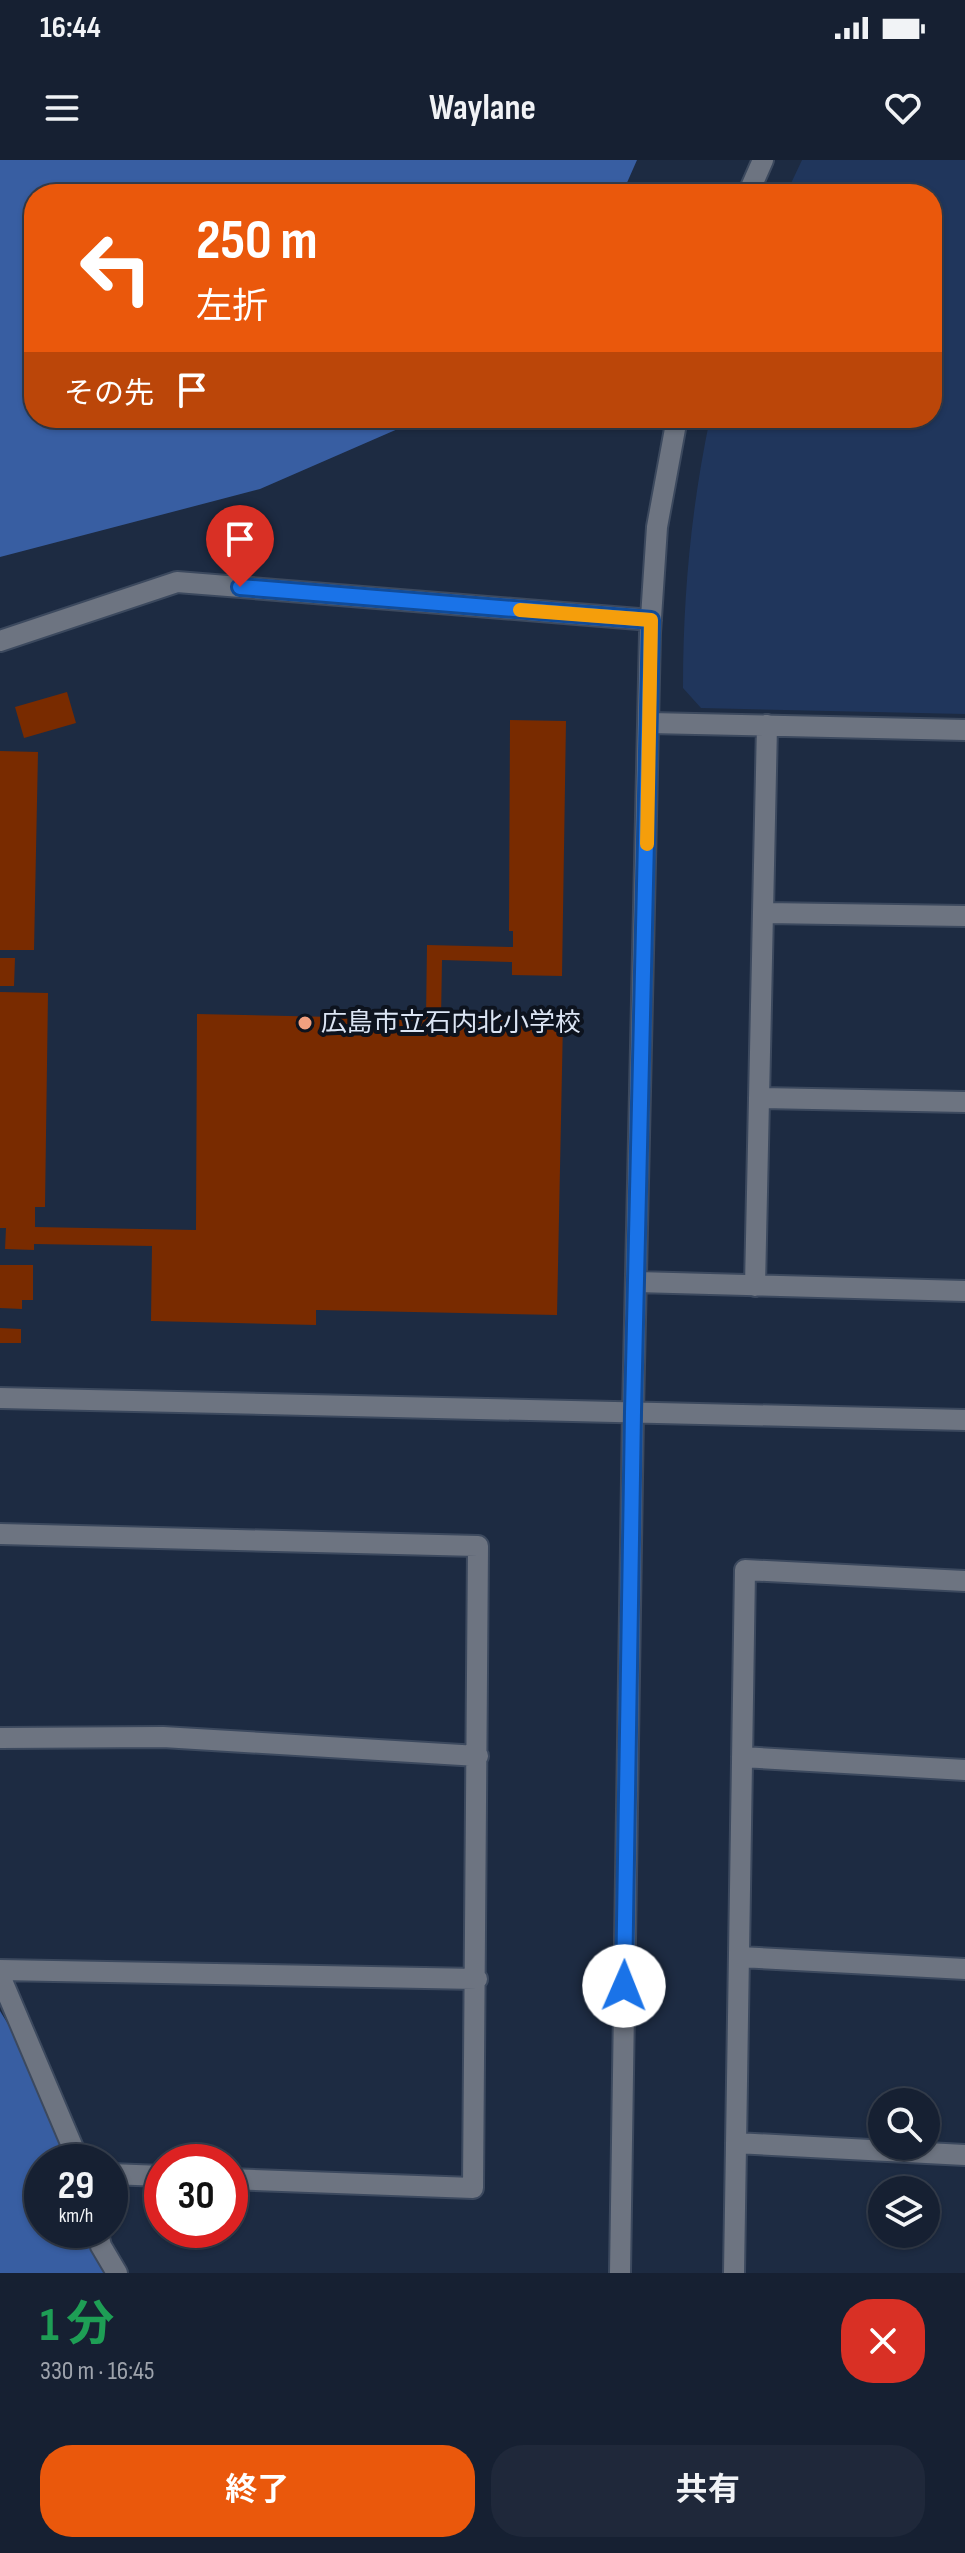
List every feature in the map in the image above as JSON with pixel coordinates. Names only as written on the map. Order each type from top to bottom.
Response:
[{"type":"street","points":[[752,184],[763,160]]},
{"type":"street","points":[[620,2273],[633,1412],[651,620],[657,527],[675,428]]},
{"type":"street","points":[[0,641],[177,582],[651,620]]},
{"type":"street","points":[[650,723],[965,730]]},
{"type":"street","points":[[755,1286],[766,913],[767,725]]},
{"type":"street","points":[[766,913],[965,916]]},
{"type":"street","points":[[760,1098],[965,1102]]},
{"type":"street","points":[[637,1282],[965,1291]]},
{"type":"street","points":[[0,1398],[965,1420]]},
{"type":"street","points":[[0,1534],[478,1546],[473,2188],[248,2180]]},
{"type":"street","points":[[734,2273],[745,1570],[965,1581]]},
{"type":"street","points":[[0,1738],[163,1737],[478,1756]]},
{"type":"street","points":[[742,1757],[965,1770]]},
{"type":"street","points":[[739,1957],[965,1969]]},
{"type":"street","points":[[0,1970],[477,1979]]},
{"type":"street","points":[[0,1976],[71,2144]]},
{"type":"street","points":[[736,2143],[965,2155]]},
{"type":"street","points":[[102,2248],[117,2273]]},
{"type":"shaded area","points":[[0,160],[637,160],[626,184],[24,184],[24,428],[400,428],[260,489],[0,557]]},
{"type":"shaded area","points":[[802,160],[965,160],[965,714],[701,708],[683,688],[689,553],[708,428],[942,428],[942,184],[791,184]]},
{"type":"shaded area","points":[[0,2011],[61,2110],[68,2144],[24,2144],[24,2248],[91,2248],[106,2273],[0,2273]]},
{"type":"building","points":[[67,692],[76,723],[24,738],[15,707]]},
{"type":"building","points":[[510,720],[566,721],[562,976],[512,975],[512,962],[442,960],[441,1019],[563,1021],[557,1315],[316,1310],[316,1325],[151,1321],[152,1246],[34,1244],[34,1250],[5,1249],[6,1228],[0,1228],[0,992],[48,993],[45,1207],[35,1207],[35,1227],[196,1230],[197,1014],[426,1019],[427,945],[513,947],[513,931],[509,931]]},
{"type":"building","points":[[0,751],[38,752],[34,950],[0,950]]},
{"type":"building","points":[[0,958],[15,958],[14,986],[0,986]]},
{"type":"building","points":[[0,1265],[33,1265],[33,1300],[22,1300],[22,1309],[0,1308]]},
{"type":"building","points":[[0,1328],[21,1329],[21,1343],[0,1343]]},
{"type":"slow traffic","points":[[520,610],[651,620],[647,844]]},
{"type":"place","name":"広島市立石内北小学校","points":[[305,1023]]},
{"type":"route","points":[[240,587],[651,620],[624,1986]]}]
